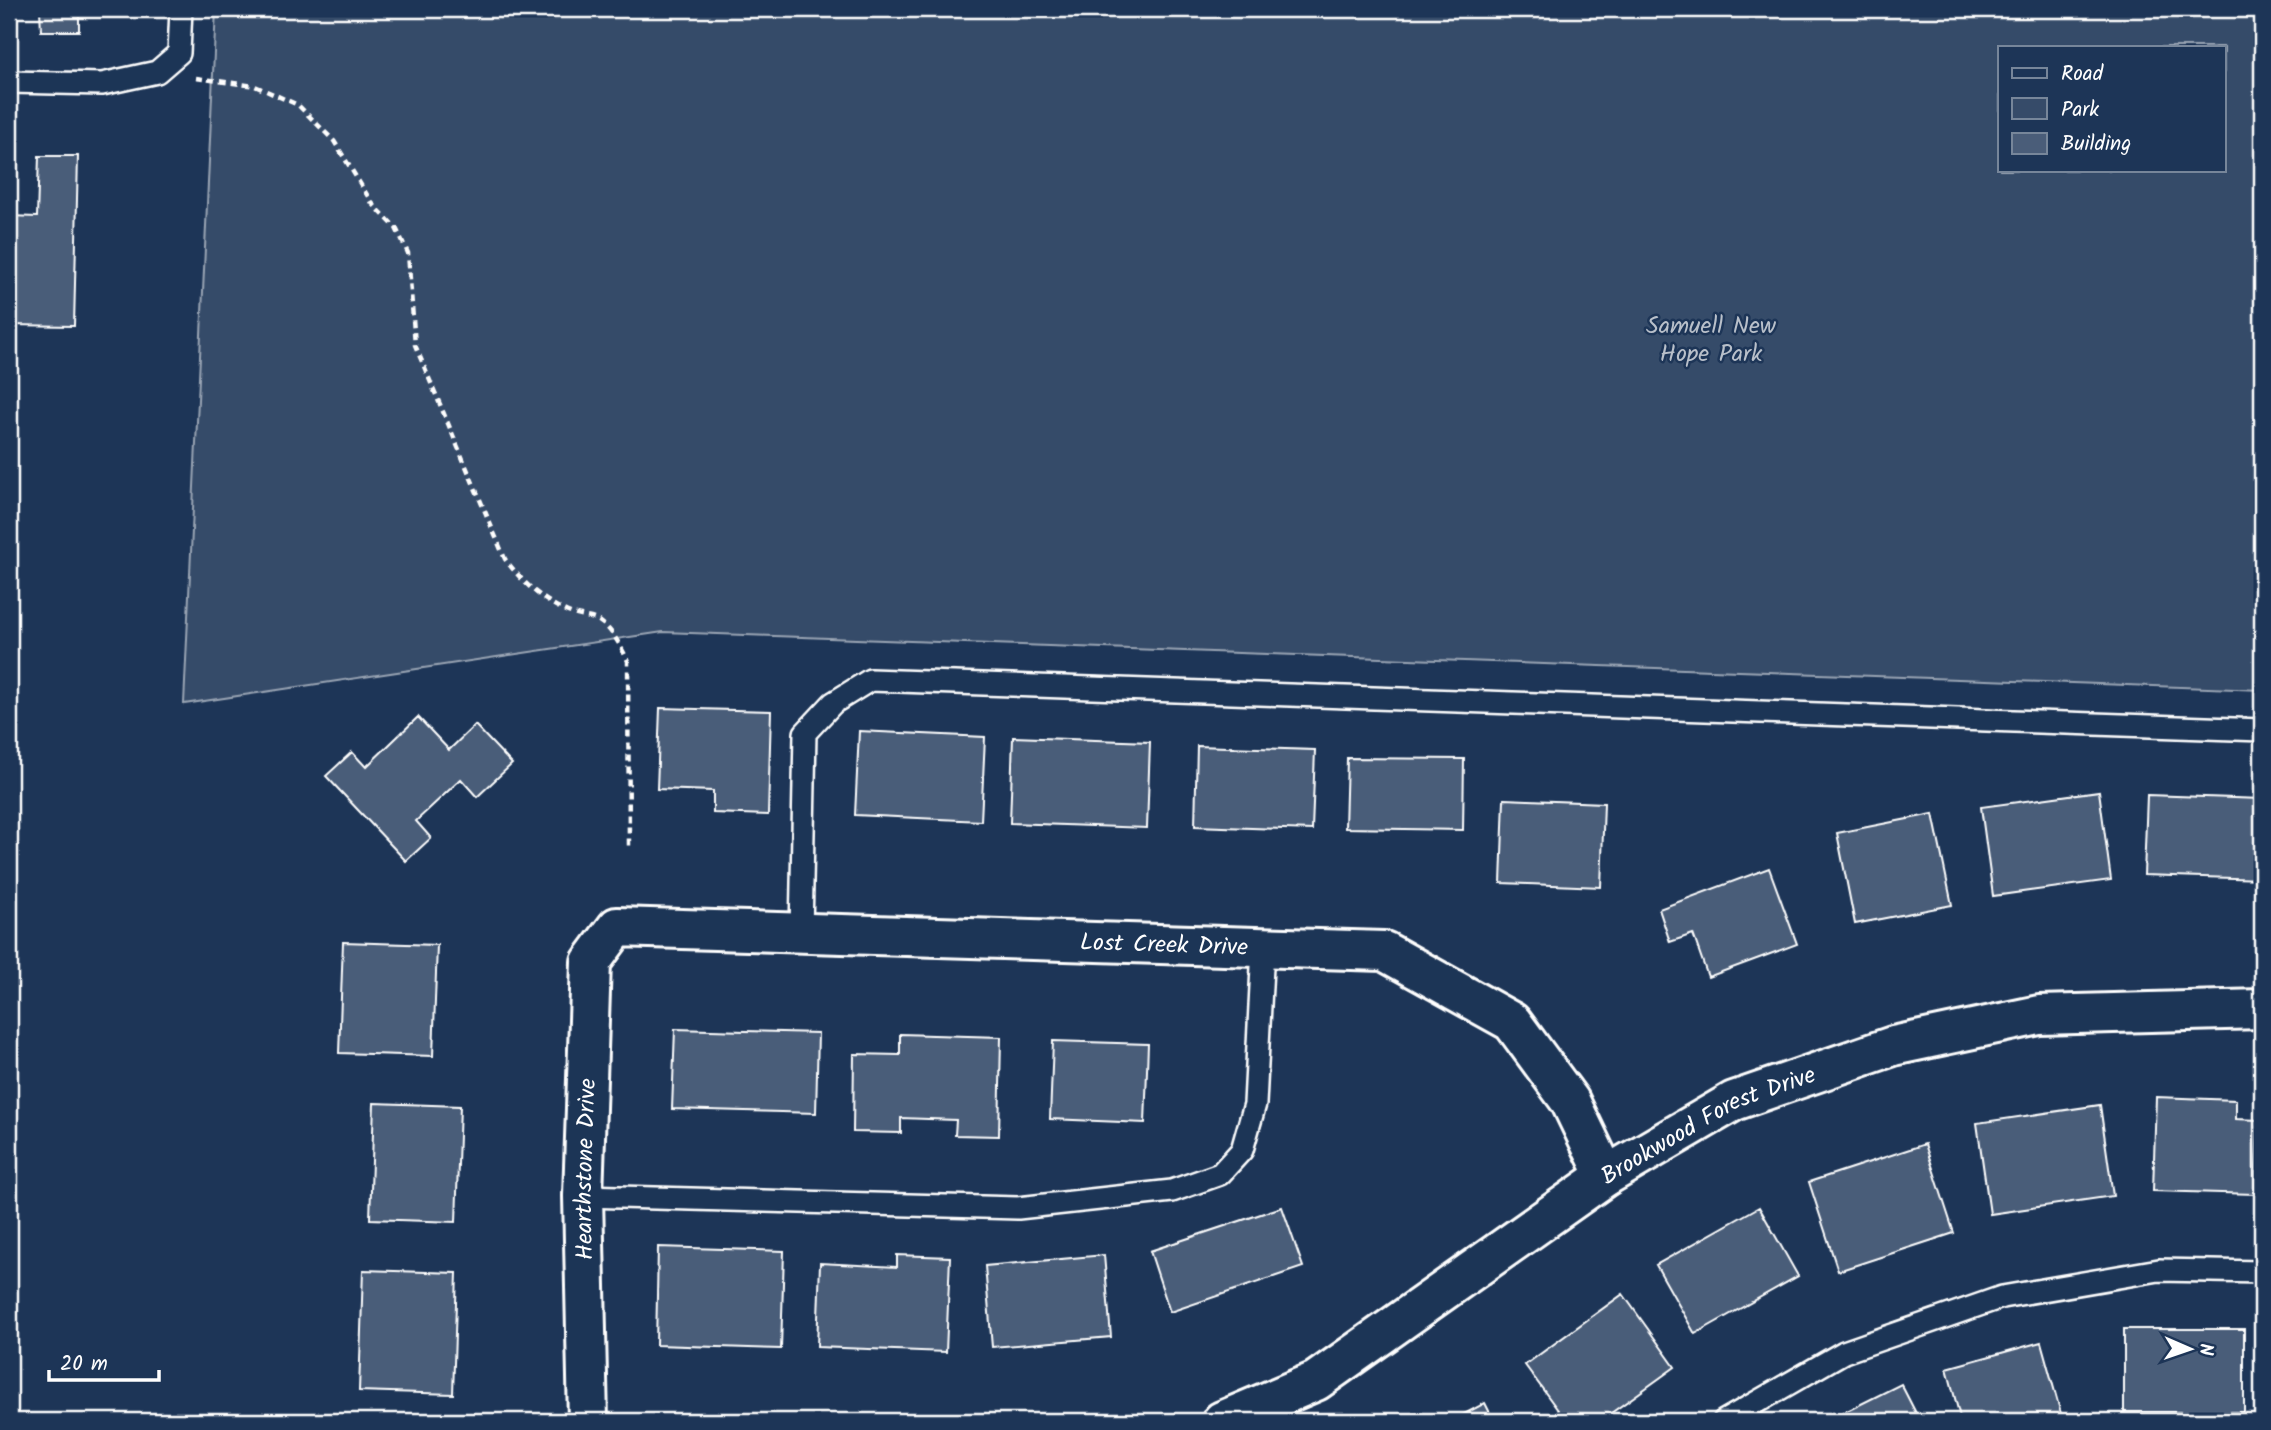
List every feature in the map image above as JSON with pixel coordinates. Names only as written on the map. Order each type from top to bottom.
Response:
[{"type":"street","name":"Lost Creek Drive","points":[[617,927],[1384,951],[1512,1022],[1570,1101],[1606,1176]]},
{"type":"street","name":"Hearthstone Drive","points":[[588,1421],[583,1196],[591,962],[617,927]]},
{"type":"street","name":"Brookwood Forest Drive","points":[[1222,1421],[1316,1381],[1606,1176],[1734,1101],[1893,1046],[2039,1015],[2262,1009]]},
{"type":"lane","points":[[9,82],[102,84],[157,72],[179,53],[181,9]]},
{"type":"lane","points":[[801,933],[805,733],[833,703],[870,680],[2262,730]]},
{"type":"lane","points":[[583,1196],[1018,1208],[1172,1191],[1220,1174],[1242,1150],[1255,1104],[1263,947]]},
{"type":"lane","points":[[1724,1421],[1844,1352],[2002,1297],[2159,1270],[2262,1272]]},
{"type":"path","points":[[157,72],[255,86],[298,105],[334,141],[372,203],[396,228],[408,253],[415,345],[505,559],[521,579],[546,601],[574,615],[598,621],[617,639],[628,661],[629,846]]},
{"type":"green space","name":"Samuell New Hope Park","points":[[216,9],[2262,9],[2262,690],[663,632],[184,704]]},
{"type":"building","points":[[40,9],[79,9],[79,31],[41,31]]},
{"type":"building","points":[[39,156],[78,156],[74,326],[9,325],[9,216],[37,217]]},
{"type":"building","points":[[660,708],[771,711],[768,815],[713,813],[713,791],[657,789]]},
{"type":"building","points":[[418,717],[449,750],[475,725],[512,764],[477,797],[461,779],[416,821],[431,838],[406,861],[326,776],[352,752],[366,767]]},
{"type":"building","points":[[859,731],[985,737],[981,821],[855,815]]},
{"type":"building","points":[[1013,737],[1150,742],[1147,828],[1010,823]]},
{"type":"building","points":[[1197,746],[1315,750],[1312,830],[1195,826]]},
{"type":"building","points":[[1347,758],[1464,759],[1463,830],[1345,828]]},
{"type":"building","points":[[2099,791],[2111,880],[1993,896],[1981,807]]},
{"type":"building","points":[[2147,795],[2262,799],[2262,879],[2144,875]]},
{"type":"building","points":[[1504,799],[1604,803],[1601,887],[1501,883]]},
{"type":"building","points":[[1933,814],[1952,905],[1855,924],[1837,833]]},
{"type":"building","points":[[1769,868],[1797,944],[1708,977],[1693,934],[1670,942],[1659,909]]},
{"type":"building","points":[[343,942],[437,945],[433,1056],[339,1053]]},
{"type":"building","points":[[675,1029],[818,1033],[816,1113],[672,1109]]},
{"type":"building","points":[[900,1034],[1001,1037],[999,1136],[955,1135],[956,1120],[901,1118],[901,1133],[853,1132],[854,1054],[900,1055]]},
{"type":"building","points":[[1053,1041],[1148,1044],[1145,1123],[1050,1119]]},
{"type":"building","points":[[2156,1097],[2236,1100],[2236,1119],[2258,1120],[2255,1194],[2153,1191]]},
{"type":"building","points":[[374,1103],[460,1106],[456,1222],[370,1219]]},
{"type":"building","points":[[2100,1105],[2113,1196],[1990,1214],[1977,1123]]},
{"type":"building","points":[[1925,1144],[1954,1233],[1838,1271],[1809,1182]]},
{"type":"building","points":[[1282,1207],[1303,1267],[1170,1312],[1150,1251]]},
{"type":"building","points":[[1759,1207],[1798,1276],[1695,1334],[1656,1265]]},
{"type":"building","points":[[658,1247],[784,1251],[781,1349],[656,1345]]},
{"type":"building","points":[[897,1255],[950,1257],[946,1352],[817,1347],[820,1263],[897,1267]]},
{"type":"building","points":[[1104,1255],[1111,1337],[992,1347],[985,1266]]},
{"type":"building","points":[[363,1270],[457,1273],[453,1394],[359,1391]]},
{"type":"building","points":[[1623,1294],[1675,1367],[1600,1421],[1566,1421],[1525,1365]]},
{"type":"building","points":[[2124,1329],[2244,1329],[2244,1412],[2124,1412]]},
{"type":"building","points":[[2041,1342],[2063,1421],[1961,1421],[1947,1368]]},
{"type":"building","points":[[1901,1384],[1920,1421],[1827,1421]]},
{"type":"building","points":[[1485,1403],[1494,1421],[1451,1421]]}]
